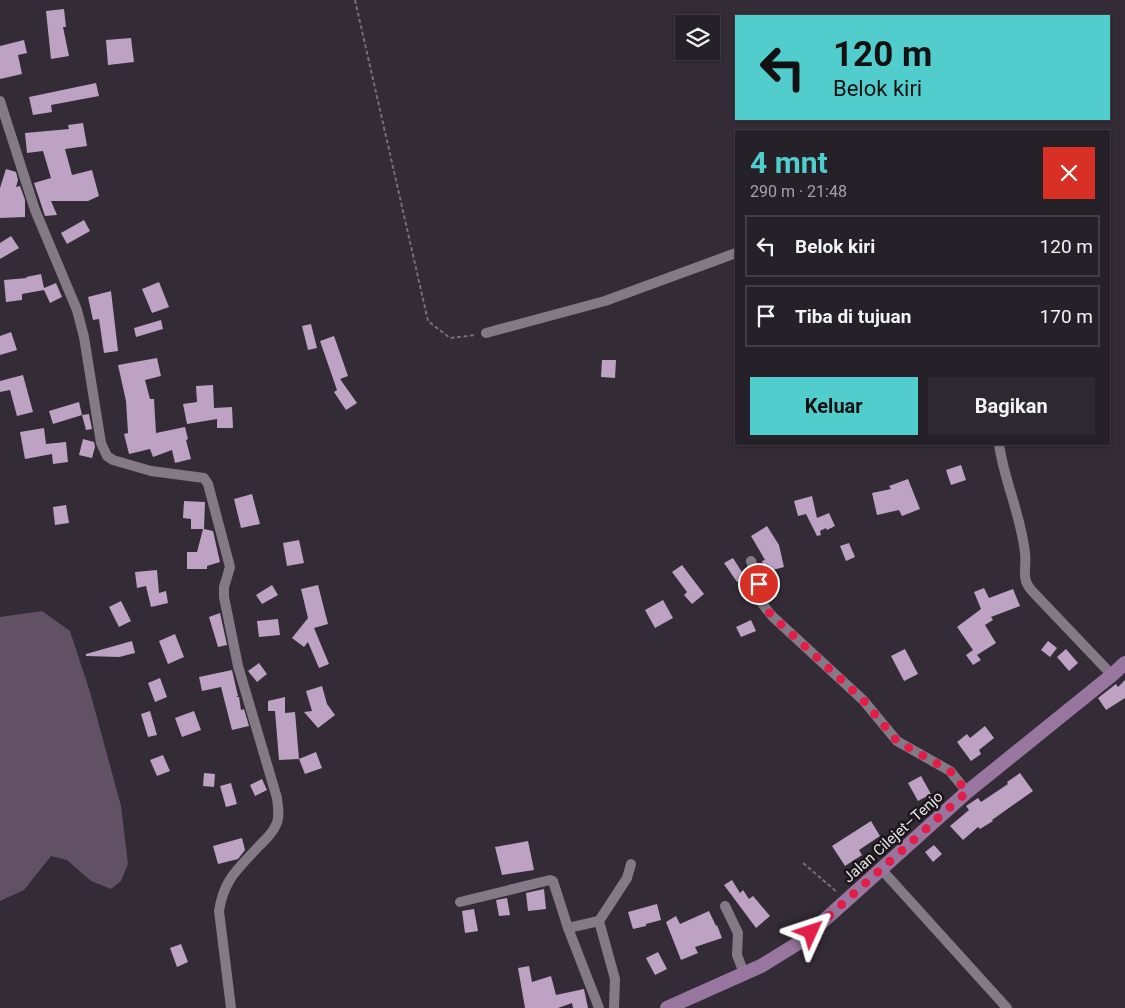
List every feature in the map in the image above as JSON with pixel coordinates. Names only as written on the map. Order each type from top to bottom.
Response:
[{"type":"main road","name":"Jalan Cilejet–Tenjo","points":[[667,1008],[776,958],[800,942],[967,792],[1125,663]]},
{"type":"street","points":[[0,101],[35,210],[77,310],[84,337],[101,444],[107,456],[113,460],[151,472],[204,478],[208,484],[229,558],[229,574],[224,587],[224,597],[238,666],[277,798],[279,814],[277,824],[271,834],[231,876],[224,888],[220,901],[219,911],[231,1008]]},
{"type":"street","points":[[486,333],[605,302],[735,252]]},
{"type":"street","points":[[1000,445],[1010,493],[1019,516],[1025,553],[1025,582],[1112,675]]},
{"type":"street","points":[[751,561],[759,584],[760,601],[772,616],[863,700],[897,741],[950,771],[967,792]]},
{"type":"street","points":[[568,928],[599,921],[626,878],[630,864]]},
{"type":"street","points":[[882,870],[1006,1008]]},
{"type":"street","points":[[460,902],[550,880],[556,884],[568,928],[599,1008]]},
{"type":"street","points":[[725,906],[738,933],[737,955],[744,973]]},
{"type":"street","points":[[599,921],[615,979],[614,1008]]},
{"type":"path","points":[[354,0],[428,321],[450,338],[486,333]]},
{"type":"path","points":[[803,863],[847,900]]},
{"type":"shaded area","points":[[42,611],[70,631],[90,692],[121,806],[128,864],[121,881],[111,889],[91,881],[67,860],[51,856],[24,890],[0,901],[0,617]]},
{"type":"building","points":[[64,9],[66,27],[63,27],[69,56],[51,59],[46,11]]},
{"type":"building","points":[[131,38],[134,62],[108,65],[106,40]]},
{"type":"building","points":[[24,40],[27,53],[18,55],[22,74],[0,79],[0,46]]},
{"type":"building","points":[[96,83],[99,96],[51,105],[52,112],[33,115],[29,97]]},
{"type":"building","points":[[83,123],[87,146],[65,149],[72,175],[92,170],[99,196],[88,201],[51,201],[57,215],[45,216],[34,183],[51,178],[43,151],[27,153],[25,133],[69,129],[68,125]]},
{"type":"building","points":[[6,169],[16,172],[18,180],[16,187],[20,186],[25,200],[25,217],[0,218],[0,188]]},
{"type":"building","points":[[84,220],[90,231],[67,244],[61,233]]},
{"type":"building","points":[[11,236],[19,248],[0,259],[0,243]]},
{"type":"building","points":[[41,274],[44,288],[56,283],[62,297],[50,303],[44,290],[22,294],[22,300],[6,302],[4,280],[27,278]]},
{"type":"building","points":[[159,282],[169,307],[152,313],[142,289]]},
{"type":"building","points":[[111,291],[118,351],[104,353],[99,319],[93,320],[88,297]]},
{"type":"building","points":[[161,320],[163,329],[136,337],[134,328]]},
{"type":"building","points":[[311,324],[317,348],[308,350],[302,326]]},
{"type":"building","points":[[11,332],[17,350],[0,355],[0,336]]},
{"type":"building","points":[[334,336],[348,376],[340,379],[357,403],[346,410],[334,392],[337,390],[320,341]]},
{"type":"building","points":[[157,358],[161,376],[145,380],[150,399],[154,399],[156,433],[185,427],[191,459],[175,463],[172,450],[153,457],[150,449],[129,454],[124,434],[128,433],[126,401],[118,365]]},
{"type":"building","points":[[602,360],[616,360],[615,378],[601,377]]},
{"type":"building","points":[[23,375],[33,412],[17,416],[10,390],[0,392],[0,381]]},
{"type":"building","points":[[213,385],[214,408],[232,407],[233,428],[217,428],[217,419],[187,424],[183,404],[197,402],[196,386]]},
{"type":"building","points":[[79,402],[82,415],[53,424],[49,411]]},
{"type":"building","points":[[89,414],[92,429],[86,430],[82,415]]},
{"type":"building","points":[[44,428],[46,444],[66,442],[68,462],[53,464],[52,454],[25,459],[20,432]]},
{"type":"building","points":[[83,439],[94,442],[95,447],[92,458],[79,455]]},
{"type":"building","points":[[961,465],[966,480],[951,485],[946,470]]},
{"type":"building","points":[[908,479],[920,509],[902,516],[899,510],[877,515],[872,493],[891,489],[889,486]]},
{"type":"building","points":[[252,494],[260,524],[241,528],[234,499]]},
{"type":"building","points":[[812,496],[817,518],[829,513],[835,526],[820,531],[821,535],[817,536],[806,514],[798,516],[794,501]]},
{"type":"building","points":[[184,501],[205,502],[204,529],[213,531],[220,562],[207,566],[207,569],[187,569],[187,552],[197,552],[203,529],[191,529],[191,519],[183,518]]},
{"type":"building","points":[[66,505],[69,523],[55,525],[53,507]]},
{"type":"building","points":[[767,526],[779,545],[784,567],[765,572],[762,561],[765,560],[751,536]]},
{"type":"building","points":[[299,540],[304,563],[287,566],[283,543]]},
{"type":"building","points":[[849,543],[855,557],[846,561],[840,546]]},
{"type":"building","points":[[733,558],[745,577],[737,582],[724,563]]},
{"type":"building","points":[[682,565],[704,594],[692,604],[684,595],[687,592],[672,572]]},
{"type":"building","points":[[157,570],[159,593],[166,591],[168,603],[151,607],[146,586],[137,588],[135,572]]},
{"type":"building","points":[[272,585],[278,595],[262,604],[256,595]]},
{"type":"building","points":[[318,585],[328,624],[314,628],[329,664],[319,668],[308,642],[304,647],[292,638],[308,618],[301,589]]},
{"type":"building","points":[[984,588],[989,598],[1013,589],[1020,606],[991,617],[993,620],[985,625],[996,643],[977,655],[981,660],[973,665],[966,655],[973,650],[957,627],[981,609],[974,592]]},
{"type":"building","points":[[663,600],[673,618],[655,628],[645,610]]},
{"type":"building","points":[[121,601],[131,621],[119,627],[109,607]]},
{"type":"building","points":[[220,613],[227,645],[218,647],[209,617]]},
{"type":"building","points":[[278,619],[280,635],[259,637],[257,621]]},
{"type":"building","points":[[751,620],[756,631],[741,637],[736,627]]},
{"type":"building","points":[[175,634],[184,657],[168,664],[159,641]]},
{"type":"building","points":[[132,641],[135,653],[119,657],[86,656],[86,654]]},
{"type":"building","points":[[1048,641],[1057,648],[1050,657],[1041,650]]},
{"type":"building","points":[[905,649],[918,674],[904,681],[891,656]]},
{"type":"building","points":[[1066,649],[1078,663],[1069,671],[1057,657]]},
{"type":"building","points":[[259,663],[267,674],[257,682],[248,671]]},
{"type":"building","points":[[232,670],[238,696],[236,697],[239,697],[241,710],[244,709],[249,726],[232,730],[221,687],[202,691],[199,677]]},
{"type":"building","points":[[160,678],[167,697],[155,702],[148,683]]},
{"type":"building","points":[[1125,680],[1125,698],[1106,710],[1098,698],[1116,684],[1118,687]]},
{"type":"building","points":[[322,686],[327,704],[335,715],[318,728],[304,712],[312,711],[306,691]]},
{"type":"building","points":[[285,697],[285,713],[295,712],[299,759],[279,760],[275,711],[268,711],[268,701]]},
{"type":"building","points":[[150,711],[157,735],[148,737],[141,714]]},
{"type":"building","points":[[194,711],[201,730],[182,737],[175,718]]},
{"type":"building","points":[[985,726],[994,738],[979,750],[981,754],[971,761],[957,742],[967,734],[970,738]]},
{"type":"building","points":[[316,752],[322,768],[305,774],[299,759]]},
{"type":"building","points":[[163,755],[170,771],[157,776],[150,760]]},
{"type":"building","points":[[204,773],[215,774],[214,787],[203,786]]},
{"type":"building","points":[[1020,773],[1033,791],[993,821],[980,829],[978,827],[963,840],[950,826],[969,810],[966,806],[978,798],[981,802],[1008,784],[1007,782]]},
{"type":"building","points":[[921,776],[931,794],[918,801],[908,783]]},
{"type":"building","points":[[262,779],[267,790],[255,796],[250,785]]},
{"type":"building","points":[[231,783],[237,804],[226,807],[220,786]]},
{"type":"building","points":[[871,821],[880,836],[859,850],[862,855],[845,866],[832,846]]},
{"type":"building","points":[[242,838],[245,850],[238,859],[218,864],[213,846]]},
{"type":"building","points":[[528,841],[534,870],[502,875],[495,847]]},
{"type":"building","points":[[934,845],[942,854],[933,862],[925,852]]},
{"type":"building","points":[[732,880],[740,893],[743,890],[749,899],[753,896],[770,916],[756,928],[724,885]]},
{"type":"building","points":[[544,889],[546,909],[528,911],[526,893]]},
{"type":"building","points":[[507,898],[510,915],[499,916],[496,900]]},
{"type":"building","points":[[657,904],[661,920],[633,929],[628,912]]},
{"type":"building","points":[[474,909],[478,931],[465,933],[462,911]]},
{"type":"building","points":[[709,911],[722,938],[695,947],[698,953],[681,960],[666,922],[676,916],[680,924]]},
{"type":"building","points":[[181,944],[188,962],[177,967],[170,948]]},
{"type":"building","points":[[658,952],[667,969],[655,975],[646,958]]},
{"type":"building","points":[[529,966],[532,982],[551,976],[556,995],[584,989],[588,1008],[573,1008],[572,1003],[558,1008],[525,1008],[518,968]]},
{"type":"route","points":[[759,584],[760,601],[772,616],[863,700],[897,741],[950,771],[967,792],[811,932]]}]
